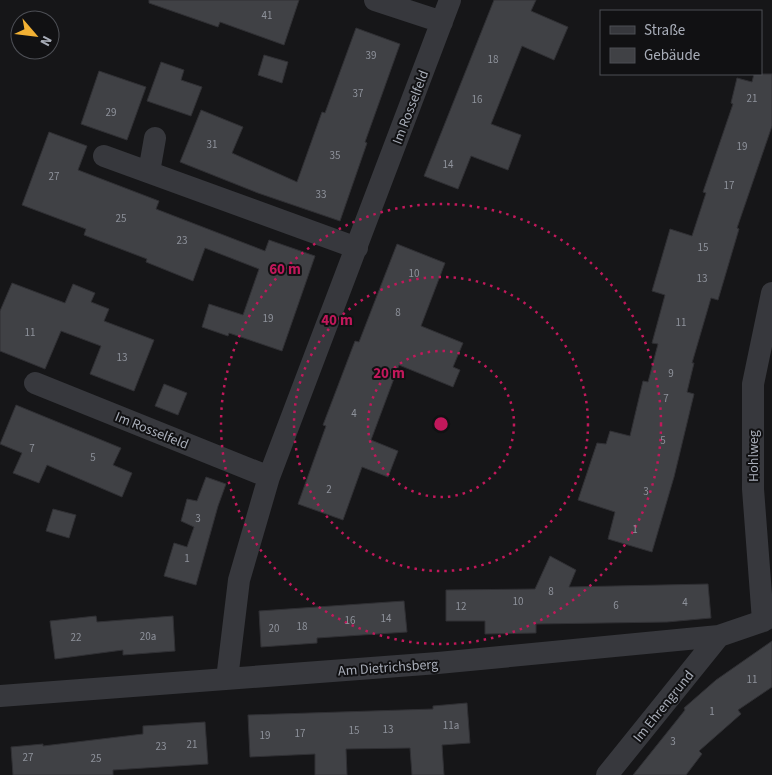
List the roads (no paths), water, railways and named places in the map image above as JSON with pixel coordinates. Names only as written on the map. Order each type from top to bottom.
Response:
[{"type":"street","points":[[375,0],[442,22]]},
{"type":"street","name":"Im Rosselfeld","points":[[227,679],[239,580],[269,477],[450,0]]},
{"type":"street","points":[[148,172],[155,138]]},
{"type":"street","points":[[104,156],[357,248]]},
{"type":"street","name":"Hohlweg","points":[[767,619],[753,489],[753,384],[772,293]]},
{"type":"street","name":"Im Rosselfeld","points":[[35,383],[269,477]]},
{"type":"street","name":"Am Dietrichsberg","points":[[0,696],[438,663],[719,636],[767,619]]},
{"type":"street","name":"Im Ehrengrund","points":[[607,775],[719,636]]}]
